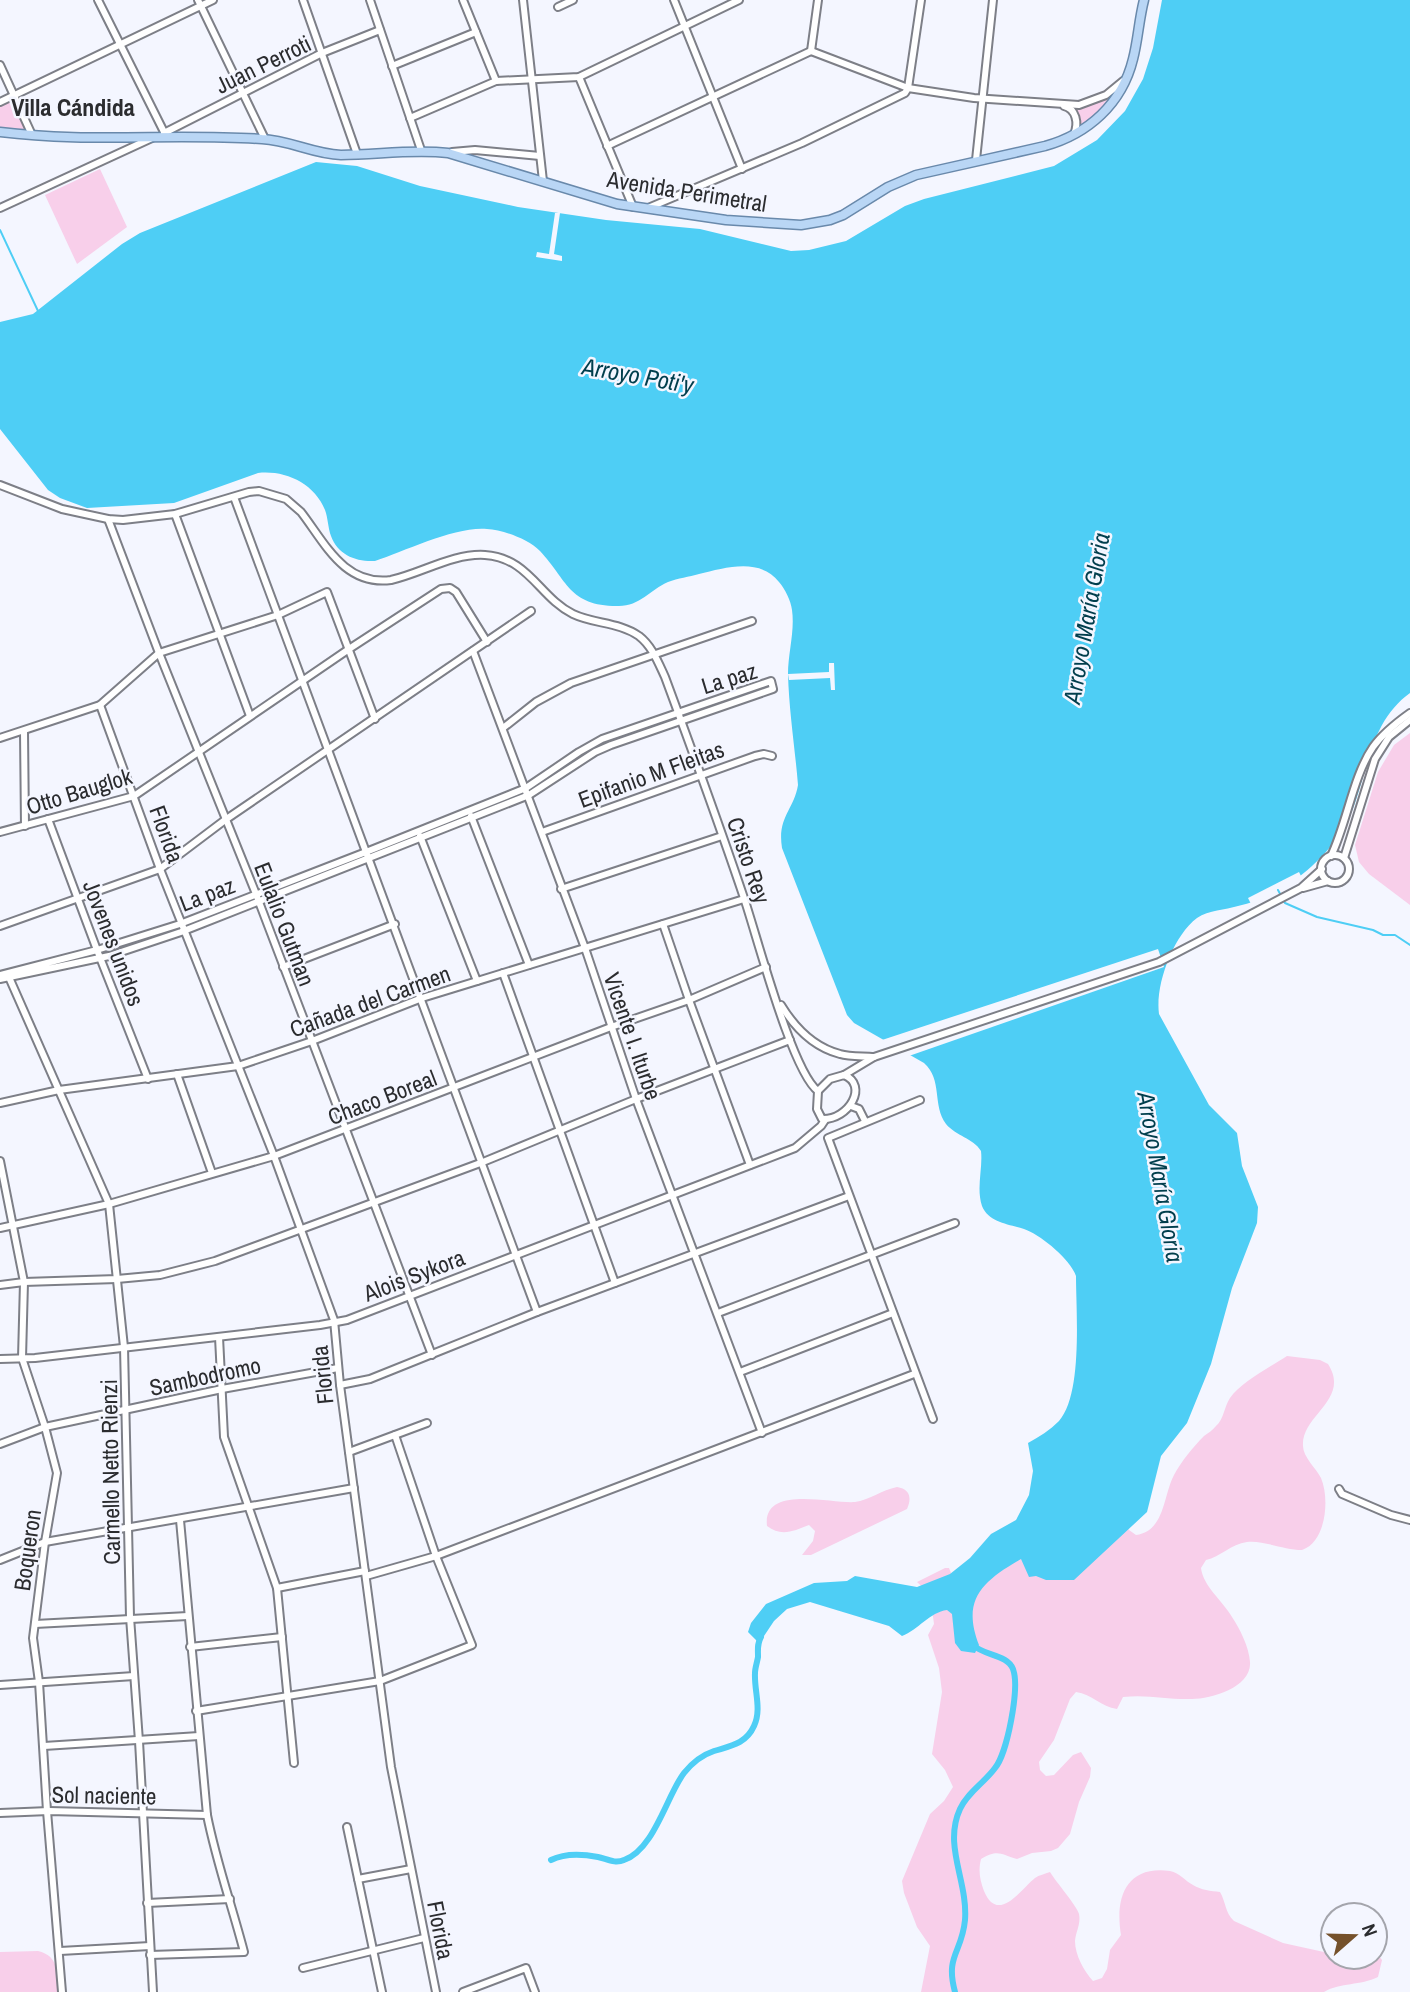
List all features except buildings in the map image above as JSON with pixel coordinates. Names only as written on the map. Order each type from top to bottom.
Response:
[{"type":"main road","name":"Avenida Perimetral","points":[[0,132],[32,135],[162,135],[265,139],[322,153],[421,150],[448,153],[633,207],[754,223],[813,224],[843,215],[908,177],[1045,146],[1087,128],[1116,97],[1127,77],[1144,0]]},
{"type":"street","points":[[98,0],[162,135]]},
{"type":"street","points":[[0,102],[200,3],[213,0]]},
{"type":"street","points":[[303,0],[357,154]]},
{"type":"street","points":[[370,0],[421,150]]},
{"type":"street","points":[[463,0],[496,81]]},
{"type":"street","points":[[523,0],[543,181]]},
{"type":"street","points":[[558,7],[573,0]]},
{"type":"street","points":[[674,0],[743,169]]},
{"type":"street","points":[[410,118],[496,81],[579,77],[739,0]]},
{"type":"street","points":[[811,51],[818,0]]},
{"type":"street","points":[[646,208],[802,143],[905,93],[908,88],[921,0]]},
{"type":"street","points":[[976,160],[993,0]]},
{"type":"street","points":[[200,3],[265,139]]},
{"type":"street","name":"Juan Perroti","points":[[0,208],[162,135],[323,53],[380,30]]},
{"type":"street","points":[[392,66],[476,32]]},
{"type":"street","points":[[607,146],[811,51],[908,88],[1062,105],[1085,104],[1100,99],[1127,77]]},
{"type":"street","points":[[0,65],[32,135]]},
{"type":"street","points":[[579,77],[633,207]]},
{"type":"street","points":[[1062,105],[1071,109],[1076,119],[1076,130],[1072,136]]},
{"type":"street","points":[[448,153],[475,150],[540,156]]},
{"type":"street","points":[[0,485],[62,509],[123,520],[175,514],[259,491],[286,499],[301,512],[339,564],[352,572],[382,581],[404,577],[469,556],[488,555],[501,558],[527,572],[556,602],[572,613],[629,630],[654,653]]},
{"type":"street","points":[[234,497],[456,1087],[537,1312]]},
{"type":"street","points":[[175,514],[250,716]]},
{"type":"street","name":"Eulalio Gutman","points":[[108,519],[258,898],[432,1355]]},
{"type":"street","name":"Otto Bauglok","points":[[0,832],[134,796],[349,649],[446,588],[456,592],[487,642]]},
{"type":"street","points":[[0,738],[100,705],[159,653],[278,615],[327,592],[375,719]]},
{"type":"street","points":[[0,926],[160,869],[225,820],[531,611]]},
{"type":"street","points":[[503,728],[551,692],[654,653],[752,621]]},
{"type":"street","name":"Vicente I. Iturbe","points":[[474,651],[585,948],[636,1099],[762,1433]]},
{"type":"street","name":"Cristo Rey","points":[[654,653],[701,775],[796,1059],[818,1091]]},
{"type":"street","name":"La paz","points":[[4,976],[100,958],[258,898],[527,792],[590,745],[773,689],[771,681],[680,717]]},
{"type":"street","name":"Florida","points":[[100,705],[160,869],[274,1156],[334,1324],[391,1767],[436,1992]]},
{"type":"street","points":[[1301,888],[1322,869],[1324,861],[1331,856],[1372,749],[1384,734],[1410,713]]},
{"type":"street","points":[[1344,859],[1375,759],[1389,737],[1410,720]]},
{"type":"street","points":[[24,732],[25,826]]},
{"type":"street","name":"Epifanio M Fleitas","points":[[541,832],[754,756],[772,756]]},
{"type":"street","points":[[471,815],[529,965]]},
{"type":"street","name":"Jovenes unidos","points":[[48,819],[148,1079]]},
{"type":"street","points":[[420,835],[477,981]]},
{"type":"street","points":[[561,889],[722,836]]},
{"type":"street","points":[[860,1067],[851,1106],[839,1116],[823,1119],[817,1104],[818,1091],[833,1077],[844,1075],[874,1057],[1158,962],[1301,888],[1328,881],[1336,883],[1347,877],[1349,869],[1344,859],[1331,856]]},
{"type":"street","points":[[1322,869],[1328,881]]},
{"type":"street","name":"Cañada del Carmen","points":[[0,1103],[59,1090],[238,1066],[312,1041],[422,998],[744,899]]},
{"type":"street","points":[[283,967],[395,924]]},
{"type":"street","points":[[663,924],[750,1165]]},
{"type":"street","name":"La paz","points":[[4,976],[184,926]]},
{"type":"street","name":"Chaco Boreal","points":[[0,1228],[109,1204],[274,1156],[611,1027],[689,1000],[766,967]]},
{"type":"street","points":[[503,973],[615,1283]]},
{"type":"street","name":"Carmello Netto Rienzi","points":[[4,976],[59,1090],[109,1204],[124,1347],[130,1617],[153,1992]]},
{"type":"street","points":[[776,997],[791,1021],[805,1036],[822,1048],[842,1055],[874,1057]]},
{"type":"street","points":[[0,1285],[160,1275],[215,1261],[483,1162],[790,1040]]},
{"type":"street","points":[[177,1074],[212,1172]]},
{"type":"street","points":[[844,1075],[850,1077],[854,1084]]},
{"type":"street","points":[[809,1079],[825,1082]]},
{"type":"street","points":[[920,1100],[828,1138],[933,1419]]},
{"type":"street","points":[[851,1106],[859,1109],[865,1121]]},
{"type":"street","name":"Alois Sykora","points":[[0,1360],[334,1324],[795,1148],[821,1126],[823,1119]]},
{"type":"street","name":"Boqueron","points":[[0,1161],[24,1282],[22,1358],[57,1474],[33,1638],[39,1682],[62,1992]]},
{"type":"street","points":[[340,1385],[370,1379],[537,1312],[849,1196]]},
{"type":"street","points":[[718,1313],[955,1223]]},
{"type":"street","points":[[740,1372],[893,1313]]},
{"type":"street","points":[[219,1337],[224,1437],[277,1588],[294,1763]]},
{"type":"street","name":"Sambodromo","points":[[0,1444],[45,1427],[222,1389],[338,1368]]},
{"type":"street","points":[[277,1588],[366,1573],[436,1556],[914,1374]]},
{"type":"street","points":[[349,1452],[427,1423]]},
{"type":"street","points":[[196,1711],[380,1681],[472,1645],[436,1556],[395,1435]]},
{"type":"street","points":[[0,1560],[45,1542],[354,1488]]},
{"type":"street","points":[[1339,1489],[1342,1494],[1391,1515],[1410,1520]]},
{"type":"street","points":[[150,1955],[244,1952],[215,1853],[207,1815],[180,1520]]},
{"type":"street","points":[[35,1623],[188,1616]]},
{"type":"street","points":[[190,1647],[282,1637]]},
{"type":"street","points":[[0,1685],[134,1676]]},
{"type":"street","points":[[44,1746],[199,1736]]},
{"type":"street","name":"Sol naciente","points":[[0,1813],[47,1811],[207,1815]]},
{"type":"street","points":[[347,1827],[382,1992]]},
{"type":"street","points":[[358,1879],[411,1869]]},
{"type":"street","points":[[147,1903],[230,1899]]},
{"type":"street","points":[[303,1968],[425,1938]]},
{"type":"street","points":[[60,1951],[149,1946]]},
{"type":"street","points":[[463,1992],[526,1968],[535,1992]]},
{"type":"shaded area","points":[[1116,91],[1107,105],[1077,132],[1069,106]]},
{"type":"shaded area","points":[[14,102],[25,131],[0,128],[0,106]]},
{"type":"shaded area","points":[[100,169],[127,227],[77,264],[45,195]]},
{"type":"shaded area","points":[[1410,733],[1410,905],[1369,874],[1359,862],[1355,845],[1378,772],[1394,745]]},
{"type":"shaded area","points":[[1287,1356],[1320,1360],[1328,1364],[1334,1388],[1304,1435],[1305,1454],[1324,1487],[1324,1519],[1316,1538],[1302,1550],[1247,1542],[1206,1560],[1201,1568],[1205,1581],[1244,1638],[1250,1662],[1249,1671],[1238,1685],[1220,1694],[1183,1699],[1123,1697],[1117,1709],[1076,1692],[1070,1699],[1054,1740],[1039,1762],[1040,1770],[1046,1776],[1054,1775],[1073,1755],[1081,1752],[1091,1768],[1070,1834],[1058,1848],[1051,1851],[1032,1853],[1017,1859],[999,1853],[991,1854],[981,1859],[980,1875],[984,1891],[996,1905],[1010,1901],[1035,1878],[1050,1872],[1079,1914],[1075,1946],[1086,1972],[1093,1981],[1102,1978],[1107,1969],[1110,1950],[1121,1935],[1120,1909],[1126,1887],[1143,1873],[1155,1871],[1174,1872],[1196,1887],[1220,1892],[1234,1921],[1283,1943],[1319,1951],[1319,1971],[1379,1971],[1378,1977],[1324,1992],[921,1992],[930,1946],[917,1927],[902,1881],[930,1814],[944,1801],[953,1787],[945,1770],[932,1754],[942,1692],[939,1668],[928,1635],[934,1624],[930,1594],[917,1582],[945,1568],[949,1568],[953,1578],[989,1568],[1124,1521],[1136,1535],[1146,1532],[1158,1520],[1177,1470],[1204,1436],[1219,1423],[1230,1398],[1248,1381]]},
{"type":"shaded area","points":[[897,1487],[909,1495],[907,1509],[811,1555],[802,1555],[813,1541],[815,1531],[809,1525],[782,1532],[767,1526],[768,1513],[775,1505],[787,1500],[855,1502]]},
{"type":"shaded area","points":[[38,1951],[54,1961],[57,1992],[0,1992],[0,1952]]},
{"type":"water","name":"Arroyo Poti'y","points":[[1162,0],[1410,0],[1410,693],[1388,715],[1381,728],[1369,756],[1353,810],[1344,828],[1326,852],[1304,873],[1278,891],[1258,900],[1197,918],[1180,937],[1163,976],[1158,1002],[1159,1014],[1209,1105],[1237,1133],[1242,1166],[1258,1207],[1257,1223],[1232,1288],[1211,1364],[1187,1423],[1161,1456],[1147,1512],[1074,1580],[1029,1577],[1021,1559],[996,1575],[986,1584],[974,1603],[974,1629],[979,1645],[975,1653],[961,1651],[955,1643],[952,1614],[947,1610],[935,1614],[902,1636],[889,1626],[810,1602],[787,1609],[758,1642],[748,1632],[751,1623],[766,1604],[814,1583],[847,1581],[855,1576],[917,1587],[950,1574],[970,1558],[991,1534],[1016,1520],[1029,1495],[1033,1471],[1028,1443],[1056,1424],[1067,1408],[1072,1392],[1077,1352],[1076,1276],[1073,1269],[1054,1248],[1038,1236],[994,1219],[985,1212],[980,1192],[981,1151],[946,1124],[939,1109],[936,1085],[930,1070],[924,1063],[854,1023],[847,1015],[782,848],[784,821],[798,785],[788,674],[793,618],[785,592],[771,574],[762,569],[741,566],[672,581],[625,606],[601,605],[579,596],[540,551],[529,543],[508,533],[487,529],[446,535],[375,561],[361,560],[343,553],[334,543],[325,510],[314,492],[297,480],[278,474],[258,473],[174,503],[87,508],[60,498],[48,490],[0,429],[0,322],[33,314],[140,233],[316,162],[357,166],[420,186],[518,207],[606,220],[700,229],[791,251],[809,250],[846,241],[905,206],[1054,166],[1097,140],[1125,111],[1143,79],[1153,48]]},
{"type":"pier","points":[[555,213],[560,213],[554,254],[562,256],[562,261],[536,257],[537,252],[549,254]]},
{"type":"pier","points":[[829,663],[834,663],[835,690],[831,690],[830,678],[789,680],[788,674],[829,672]]},
{"type":"pier","points":[[1299,872],[1303,880],[1263,903],[1252,906],[1248,898]]},
{"type":"pier","points":[[1158,949],[1164,967],[906,1057],[879,1041]]},
{"type":"waterway","points":[[0,230],[38,311]]},
{"type":"waterway","points":[[1278,890],[1285,903],[1317,917],[1373,930],[1383,935],[1395,935],[1410,945]]},
{"type":"waterway","points":[[551,1860],[580,1855],[617,1862],[634,1854],[652,1834],[678,1783],[690,1766],[705,1755],[747,1737],[754,1726],[757,1713],[755,1671],[761,1637]]},
{"type":"waterway","name":"Arroyo María Gloria","points":[[955,1992],[952,1980],[953,1962],[965,1920],[963,1891],[955,1850],[955,1823],[963,1803],[1000,1761],[1008,1736],[1015,1691],[1015,1678],[1010,1664],[973,1645]]},
{"type":"district","name":"Villa Cándida","points":[[73,107]]}]
